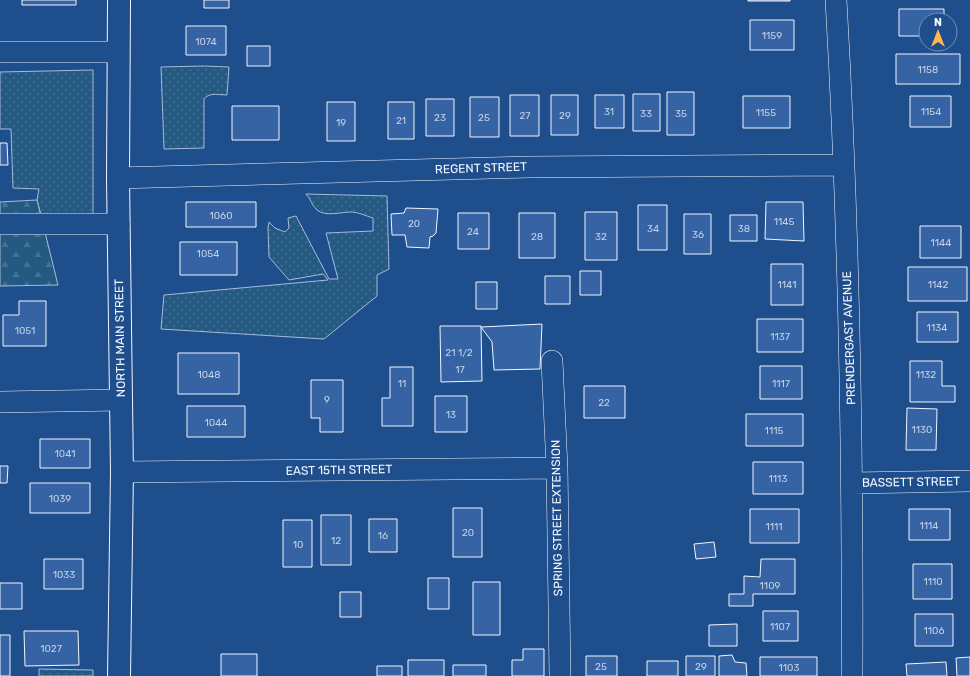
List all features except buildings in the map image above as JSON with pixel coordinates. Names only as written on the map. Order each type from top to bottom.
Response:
[{"type":"highway","name":"NORTH MAIN STREET","points":[[119,0],[118,178],[122,472],[119,676]]},
{"type":"street","name":"PRENDERGAST AVENUE","points":[[836,0],[844,165],[852,483],[852,676]]},
{"type":"street","points":[[0,52],[118,52]]},
{"type":"street","name":"REGENT STREET","points":[[118,178],[529,167],[844,165]]},
{"type":"street","points":[[0,224],[119,224]]},
{"type":"street","name":"SPRING STREET EXTENSION","points":[[552,360],[557,468],[560,676]]},
{"type":"street","points":[[0,402],[121,400]]},
{"type":"street","name":"EAST 15TH STREET","points":[[122,472],[557,468]]},
{"type":"street","name":"BASSETT STREET","points":[[852,483],[970,481]]},
{"type":"green space","points":[[161,67],[229,67],[227,95],[209,95],[204,99],[204,148],[164,149]]},
{"type":"green space","points":[[93,70],[93,214],[42,219],[37,200],[39,189],[13,188],[11,129],[0,129],[0,72]]},
{"type":"green space","points":[[306,194],[387,196],[389,269],[377,275],[377,296],[324,339],[161,329],[164,295],[328,280],[323,274],[289,280],[269,257],[269,222],[275,228],[285,232],[289,228],[288,218],[296,216],[329,279],[338,279],[326,233],[373,231],[373,218],[354,212],[329,214],[321,212],[315,208]]},
{"type":"green space","points":[[37,200],[58,285],[0,286],[0,202]]},
{"type":"green space","points":[[39,669],[93,670],[93,676],[39,676]]}]
